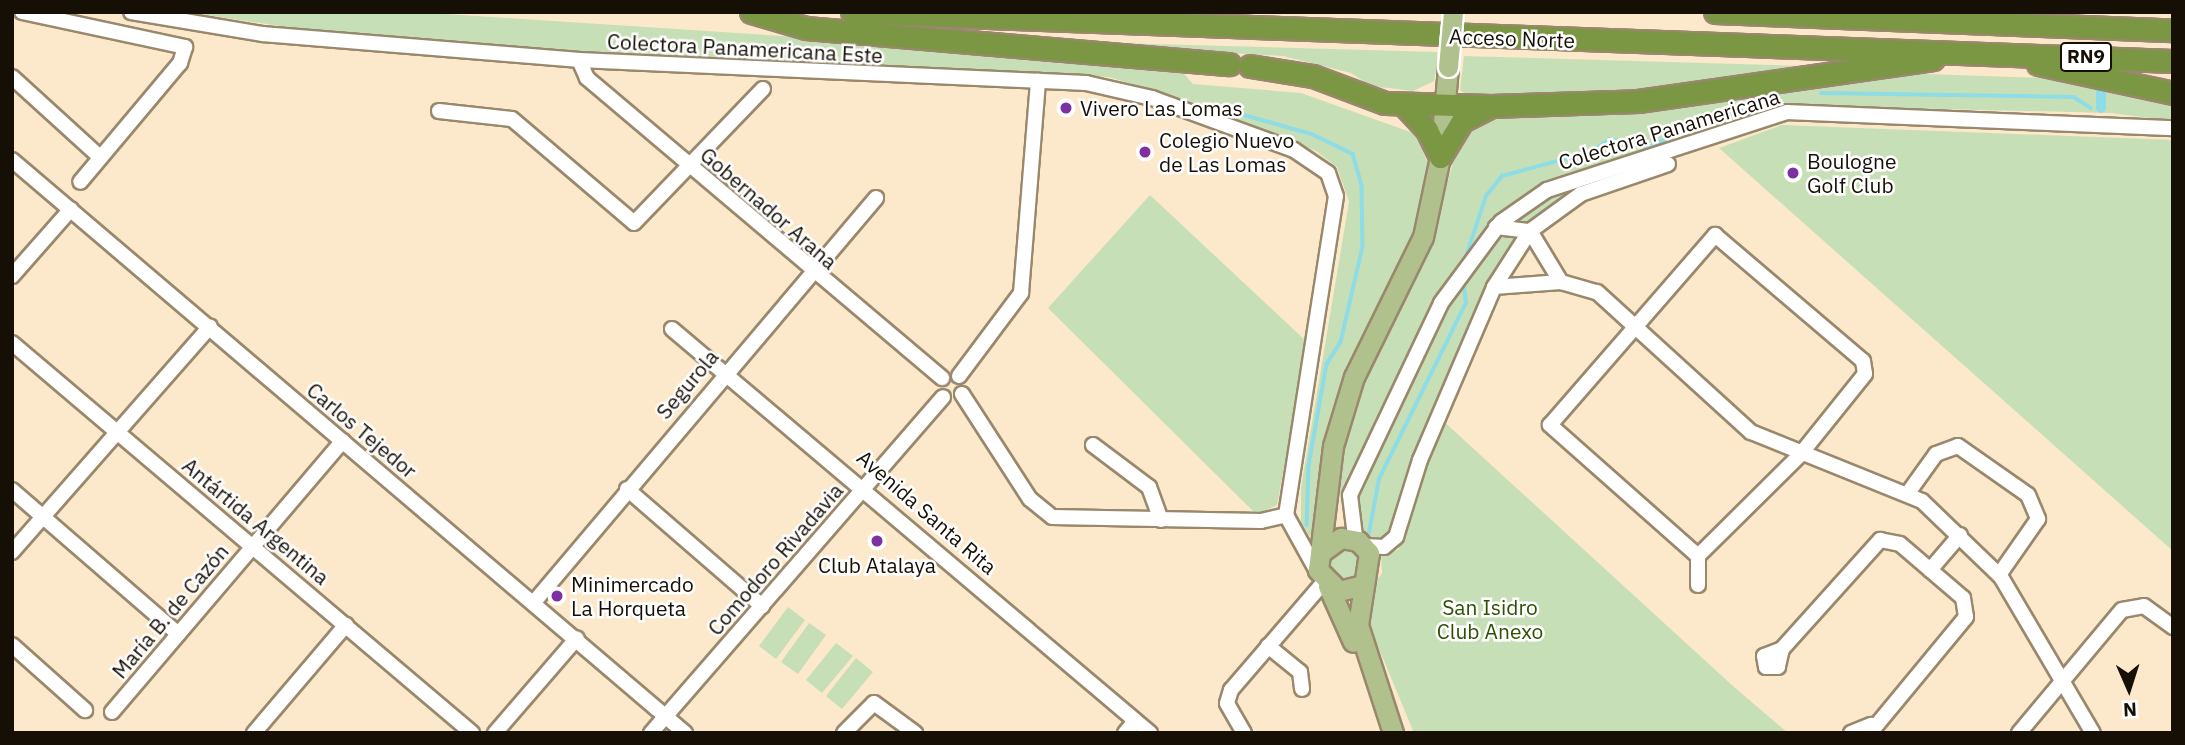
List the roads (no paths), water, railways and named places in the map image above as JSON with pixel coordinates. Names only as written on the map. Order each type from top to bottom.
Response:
[{"type":"highway","points":[[751,12],[806,28],[1239,65],[1313,76],[1404,105],[1491,106],[1638,101],[1963,52]]},
{"type":"highway","name":"Acceso Norte","points":[[852,12],[2173,61]]},
{"type":"highway","name":"RN9","points":[[1715,12],[1902,15],[2173,30]]},
{"type":"highway","points":[[1999,53],[2173,93]]},
{"type":"highway","points":[[1404,105],[1427,130],[1440,157]]},
{"type":"highway","points":[[1440,157],[1462,121],[1491,106]]},
{"type":"main road","points":[[1392,733],[1324,582],[1320,553],[1346,399],[1416,255],[1440,157],[1453,12]]},
{"type":"main road","points":[[1329,495],[1372,562],[1363,585],[1358,625],[1392,733]]},
{"type":"main road","points":[[1320,553],[1341,538],[1359,541]]},
{"type":"main road","points":[[1324,582],[1348,592],[1363,585]]},
{"type":"street","points":[[12,14],[20,12],[185,47],[180,62],[80,181]]},
{"type":"street","name":"Colectora Panamericana Este","points":[[131,12],[289,37],[579,60],[1102,85],[1152,98],[1294,150],[1328,173],[1334,185],[1286,515]]},
{"type":"street","name":"Gobernador Arana","points":[[579,60],[587,78],[810,271],[942,378]]},
{"type":"street","points":[[12,77],[100,157]]},
{"type":"street","points":[[1038,81],[1021,293],[959,376],[962,394],[1045,514],[1161,520],[1286,515],[1324,582],[1268,646],[1227,703],[1244,733]]},
{"type":"street","points":[[439,111],[512,119],[634,223],[763,89]]},
{"type":"street","name":"Colectora Panamericana","points":[[1359,541],[1350,495],[1376,429],[1441,303],[1496,227],[1578,177],[1665,157],[1759,119],[1834,111],[2173,128]]},
{"type":"street","points":[[1359,541],[1384,547],[1395,537],[1493,287],[1530,231],[1581,194],[1697,153],[1759,119]]},
{"type":"street","name":"Carlos Tejedor","points":[[12,160],[342,442],[535,601],[685,733]]},
{"type":"street","name":"Segurola","points":[[535,601],[723,372],[876,198]]},
{"type":"street","points":[[12,276],[71,209]]},
{"type":"street","points":[[1496,227],[1530,231]]},
{"type":"street","points":[[1530,231],[1561,282]]},
{"type":"street","points":[[1698,556],[1550,425],[1708,238],[1726,239],[1866,367],[1862,382],[1799,456],[1698,556],[1698,585]]},
{"type":"street","points":[[1493,287],[1561,282],[1597,292],[1732,420],[1799,456],[1908,493],[1960,534],[1999,575],[2093,733]]},
{"type":"street","points":[[12,552],[209,327]]},
{"type":"street","name":"Avenida Santa Rita","points":[[672,329],[866,486],[1150,733]]},
{"type":"street","name":"Antártida Argentina","points":[[12,343],[254,545],[472,733]]},
{"type":"street","points":[[959,376],[942,378],[943,397],[962,394]]},
{"type":"street","name":"Comodoro Rivadavia","points":[[651,733],[943,397]]},
{"type":"street","name":"María B. de Cazón","points":[[112,712],[342,442]]},
{"type":"street","points":[[1093,445],[1149,487],[1161,520]]},
{"type":"street","points":[[1908,493],[1936,454],[1958,446],[2028,495],[2038,519],[1999,575]]},
{"type":"street","points":[[627,489],[762,606]]},
{"type":"street","points":[[12,490],[178,634]]},
{"type":"street","points":[[1930,570],[1960,534]]},
{"type":"street","points":[[1782,649],[1880,540],[1900,544],[1963,598],[1966,617],[1871,729],[1852,733]]},
{"type":"street","points":[[2018,733],[2122,610],[2144,606],[2173,627]]},
{"type":"street","points":[[254,733],[346,625]]},
{"type":"street","points":[[495,733],[577,638]]},
{"type":"street","points":[[12,645],[85,710]]},
{"type":"street","points":[[1268,646],[1300,672],[1302,689]]},
{"type":"street","points":[[844,733],[867,708],[881,705],[915,733]]},
{"type":"street","points":[[1125,733],[1135,720]]},
{"type":"waterway","points":[[2101,91],[2101,108]]},
{"type":"waterway","points":[[1821,93],[2074,97],[2091,108]]},
{"type":"waterway","points":[[1464,263],[1486,196],[1502,176],[1591,152],[1610,139],[1646,147],[1752,107]]},
{"type":"waterway","points":[[1226,110],[1312,134],[1353,154],[1362,186],[1363,247],[1341,342],[1327,364],[1309,466],[1307,525]]},
{"type":"waterway","points":[[1369,533],[1379,479],[1466,303],[1463,281]]},
{"type":"place","name":"Vivero Las Lomas","points":[[1066,108]]},
{"type":"place","name":"Colegio Nuevo de Las Lomas","points":[[1145,152]]},
{"type":"place","name":"Boulogne Golf Club","points":[[1793,173]]},
{"type":"place","name":"Club Atalaya","points":[[877,541]]},
{"type":"place","name":"Minimercado La Horqueta","points":[[557,596]]},
{"type":"park label","name":"San Isidro Club Anexo","points":[[1490,619]]}]
